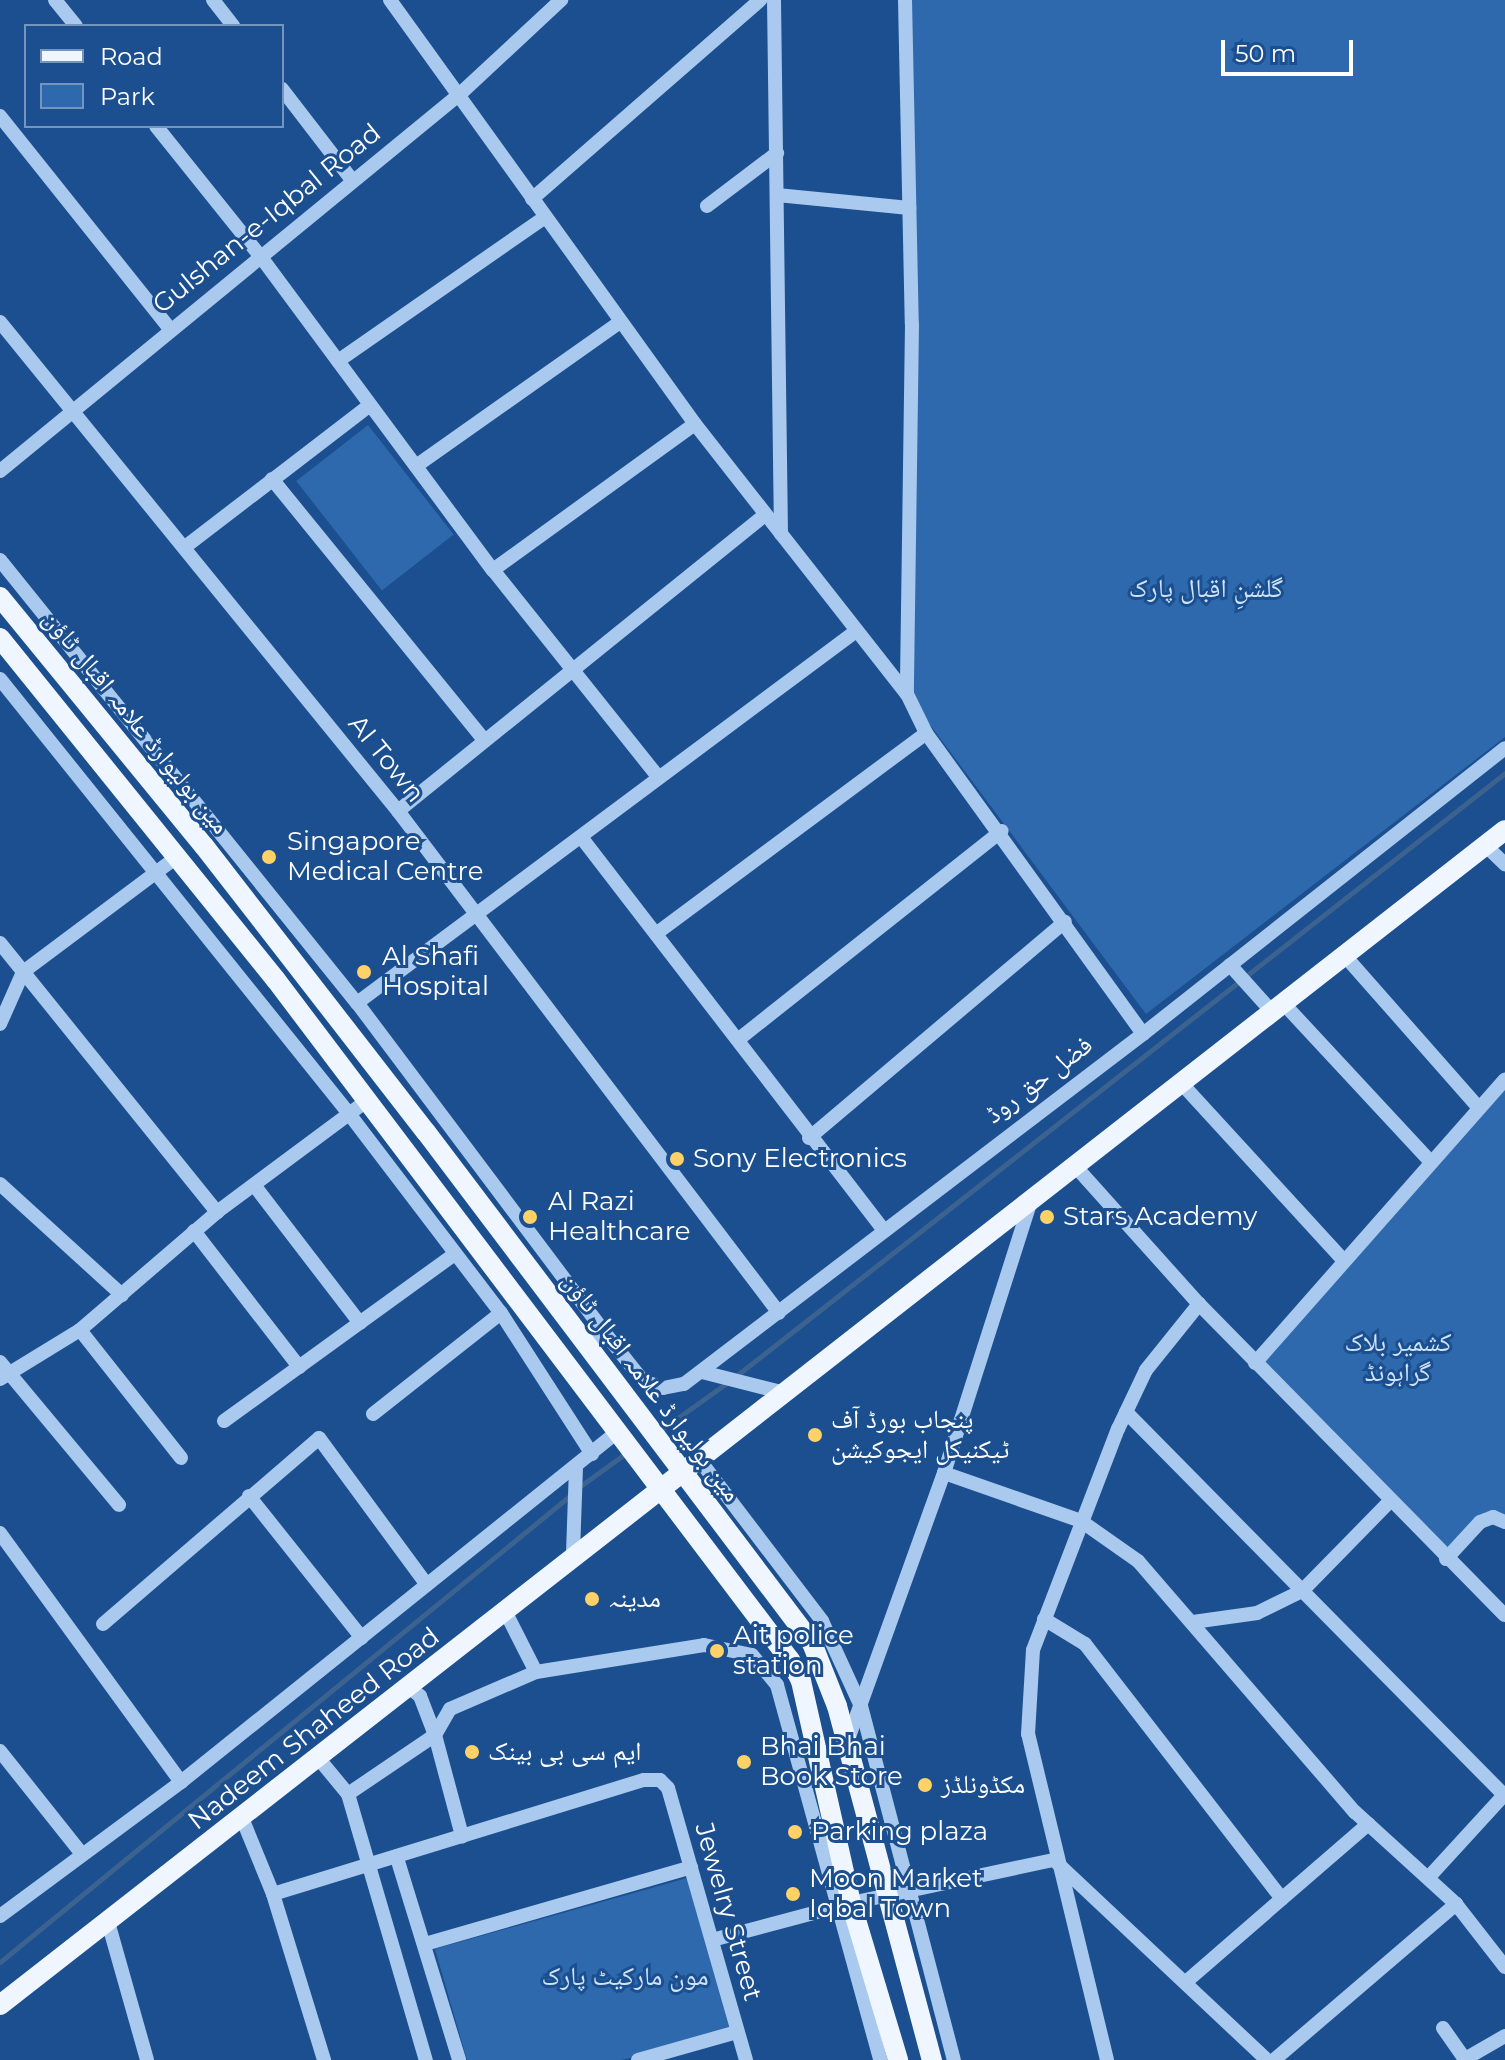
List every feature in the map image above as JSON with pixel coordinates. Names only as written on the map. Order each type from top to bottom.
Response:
[{"type":"main road","name":"مین بولیوارڈ علامہ اقبال ٹاؤن","points":[[0,597],[204,846],[646,1423],[685,1461],[812,1643],[898,1897],[932,2060]]},
{"type":"main road","name":"مین بولیوارڈ علامہ اقبال ٹاؤن","points":[[0,638],[368,1100],[657,1489]]},
{"type":"main road","points":[[898,2060],[846,1904],[801,1681],[768,1629],[657,1489],[685,1461],[785,1393],[1505,830]]},
{"type":"main road","name":"Nadeem Shaheed Road","points":[[0,2005],[410,1688],[573,1553],[657,1489]]},
{"type":"street","points":[[55,0],[74,24]]},
{"type":"street","points":[[213,0],[231,24]]},
{"type":"street","points":[[390,0],[461,93],[532,199],[695,424],[907,694],[926,733],[1001,831],[1143,1034]]},
{"type":"street","name":"Gulshan-e-Iqbal Road","points":[[0,471],[461,93],[545,5],[561,0]]},
{"type":"street","points":[[532,199],[760,0]]},
{"type":"street","points":[[774,0],[781,534]]},
{"type":"street","points":[[905,0],[909,208],[907,694]]},
{"type":"street","points":[[284,92],[352,180]]},
{"type":"street","points":[[0,116],[170,329]]},
{"type":"street","points":[[158,128],[261,257],[493,570],[578,670],[658,777]]},
{"type":"street","points":[[707,206],[777,153]]},
{"type":"street","points":[[777,195],[909,208]]},
{"type":"street","points":[[338,361],[545,217]]},
{"type":"street","name":"AI Town","points":[[0,322],[398,811],[779,1313]]},
{"type":"street","points":[[416,466],[620,322]]},
{"type":"street","points":[[185,547],[370,405]]},
{"type":"street","points":[[493,570],[695,424]]},
{"type":"street","points":[[272,479],[484,740]]},
{"type":"street","points":[[398,811],[484,740],[578,670],[765,515]]},
{"type":"street","name":"فضل حق روڈ","points":[[0,560],[357,1003],[636,1374],[652,1386],[674,1388],[702,1372],[884,1230],[1233,969],[1505,748]]},
{"type":"street","points":[[357,1003],[479,916],[658,777],[856,631]]},
{"type":"street","points":[[0,679],[350,1115],[453,1255],[501,1313],[592,1454]]},
{"type":"street","points":[[657,933],[926,733]]},
{"type":"street","points":[[739,1039],[1001,831]]},
{"type":"street","points":[[581,837],[739,1039],[809,1138],[884,1230]]},
{"type":"street","points":[[1485,845],[1505,864]]},
{"type":"street","points":[[0,1024],[23,972],[154,871],[177,857]]},
{"type":"street","points":[[809,1138],[1065,922]]},
{"type":"street","points":[[0,943],[217,1212]]},
{"type":"street","points":[[1345,956],[1479,1108]]},
{"type":"street","points":[[1233,969],[1253,991],[1278,1008],[1431,1162]]},
{"type":"street","points":[[1255,1363],[1505,1079]]},
{"type":"street","points":[[1182,1084],[1343,1260]]},
{"type":"street","points":[[119,1505],[3,1371],[80,1330],[217,1212],[368,1100]]},
{"type":"street","points":[[1076,1167],[1255,1363],[1446,1559],[1505,1615]]},
{"type":"street","points":[[0,1184],[122,1295]]},
{"type":"street","points":[[254,1185],[360,1323]]},
{"type":"street","points":[[846,1745],[944,1473],[1030,1204]]},
{"type":"street","points":[[194,1231],[299,1367]]},
{"type":"street","points":[[224,1421],[453,1255]]},
{"type":"street","points":[[1107,2060],[1054,1860],[1028,1734],[1033,1650],[1081,1521],[1146,1370],[1199,1304]]},
{"type":"street","points":[[373,1414],[501,1313]]},
{"type":"street","points":[[80,1330],[181,1458]]},
{"type":"street","points":[[587,1347],[605,1333]]},
{"type":"street","points":[[702,1372],[785,1393]]},
{"type":"street","points":[[1126,1412],[1505,1794],[1428,1878]]},
{"type":"street","points":[[103,1624],[319,1438],[427,1585]]},
{"type":"street","name":"Nadeem Shaheed Road","points":[[0,1916],[81,1853],[181,1782],[427,1585],[576,1471],[592,1454],[619,1438]]},
{"type":"street","points":[[685,1461],[822,1621],[861,1706],[898,1897],[954,2060]]},
{"type":"street","points":[[573,1553],[576,1471]]},
{"type":"street","points":[[944,1473],[1081,1521],[1138,1561],[1368,1824],[1456,1904],[1505,1967]]},
{"type":"street","points":[[249,1496],[362,1638]]},
{"type":"street","points":[[1193,1622],[1257,1613],[1302,1591],[1390,1501]]},
{"type":"street","points":[[1446,1559],[1480,1522],[1493,1517],[1505,1522]]},
{"type":"street","points":[[0,1533],[181,1782]]},
{"type":"street","points":[[505,1611],[536,1672]]},
{"type":"street","points":[[1044,1619],[1085,1644],[1282,1899]]},
{"type":"street","points":[[752,1655],[768,1629]]},
{"type":"street","points":[[348,1794],[435,1735],[450,1709],[536,1672],[704,1645],[752,1655],[777,1685],[846,1904],[880,2060]]},
{"type":"street","points":[[273,1894],[462,1836],[435,1735],[420,1696],[410,1688]]},
{"type":"street","points":[[0,1751],[81,1853]]},
{"type":"street","points":[[319,1759],[348,1794],[426,2060]]},
{"type":"street","name":"Jewelry Street","points":[[462,1836],[644,1780],[660,1780],[668,1788],[746,2060]]},
{"type":"street","points":[[242,1818],[273,1894],[324,2060]]},
{"type":"street","points":[[1187,1981],[1368,1824]]},
{"type":"street","points":[[397,1858],[459,2060]]},
{"type":"street","points":[[712,1940],[846,1904],[898,1897],[1054,1860]]},
{"type":"street","points":[[1054,1860],[1187,1981],[1267,2060]]},
{"type":"street","points":[[425,1944],[691,1867]]},
{"type":"street","points":[[1274,2060],[1456,1904]]},
{"type":"street","points":[[108,1922],[147,2060]]},
{"type":"street","points":[[1443,2028],[1465,2059],[1505,2036]]},
{"type":"street","points":[[638,2060],[737,2032]]},
{"type":"green space","name":"گلشنِ اقبال پارک","points":[[906,0],[1505,0],[1505,737],[1146,1014],[907,694]]},
{"type":"green space","points":[[368,425],[454,535],[382,591],[296,481]]},
{"type":"green space","name":"کشمیر بلاک ﮔﺮﺍﮨﻮﻧﮉ","points":[[1505,1079],[1505,1522],[1494,1517],[1446,1559],[1255,1363]]},
{"type":"green space","name":"مون مارکیٹ پارک","points":[[687,1878],[730,2030],[622,2060],[467,2060],[435,1949]]},
{"type":"waterway","points":[[736,1376],[1505,773]]},
{"type":"waterway","points":[[658,1432],[728,1382]]},
{"type":"waterway","points":[[579,1487],[626,1453]]},
{"type":"waterway","points":[[0,1962],[572,1494]]},
{"type":"place","name":"Singapore Medical Centre","points":[[269,857]]},
{"type":"place","name":"Al Shafi Hospital","points":[[364,972]]},
{"type":"place","name":"Sony Electronics","points":[[677,1159]]},
{"type":"place","name":"Al Razi Healthcare","points":[[530,1217]]},
{"type":"place","name":"Stars Academy","points":[[1047,1217]]},
{"type":"place","name":"پنجاب بورڈ آف ٹیکنیکل ایجوکیشن","points":[[815,1435]]},
{"type":"place","name":"مدینہ","points":[[592,1599]]},
{"type":"place","name":"Ait police station","points":[[717,1651]]},
{"type":"place","name":"ایم سی بی بینک","points":[[472,1752]]},
{"type":"place","name":"Bhai Bhai Book Store","points":[[744,1762]]},
{"type":"place","name":"مکڈونلڈز","points":[[925,1785]]},
{"type":"place","name":"Parking plaza","points":[[795,1832]]},
{"type":"place","name":"Moon Market Iqbal Town","points":[[793,1894]]}]
